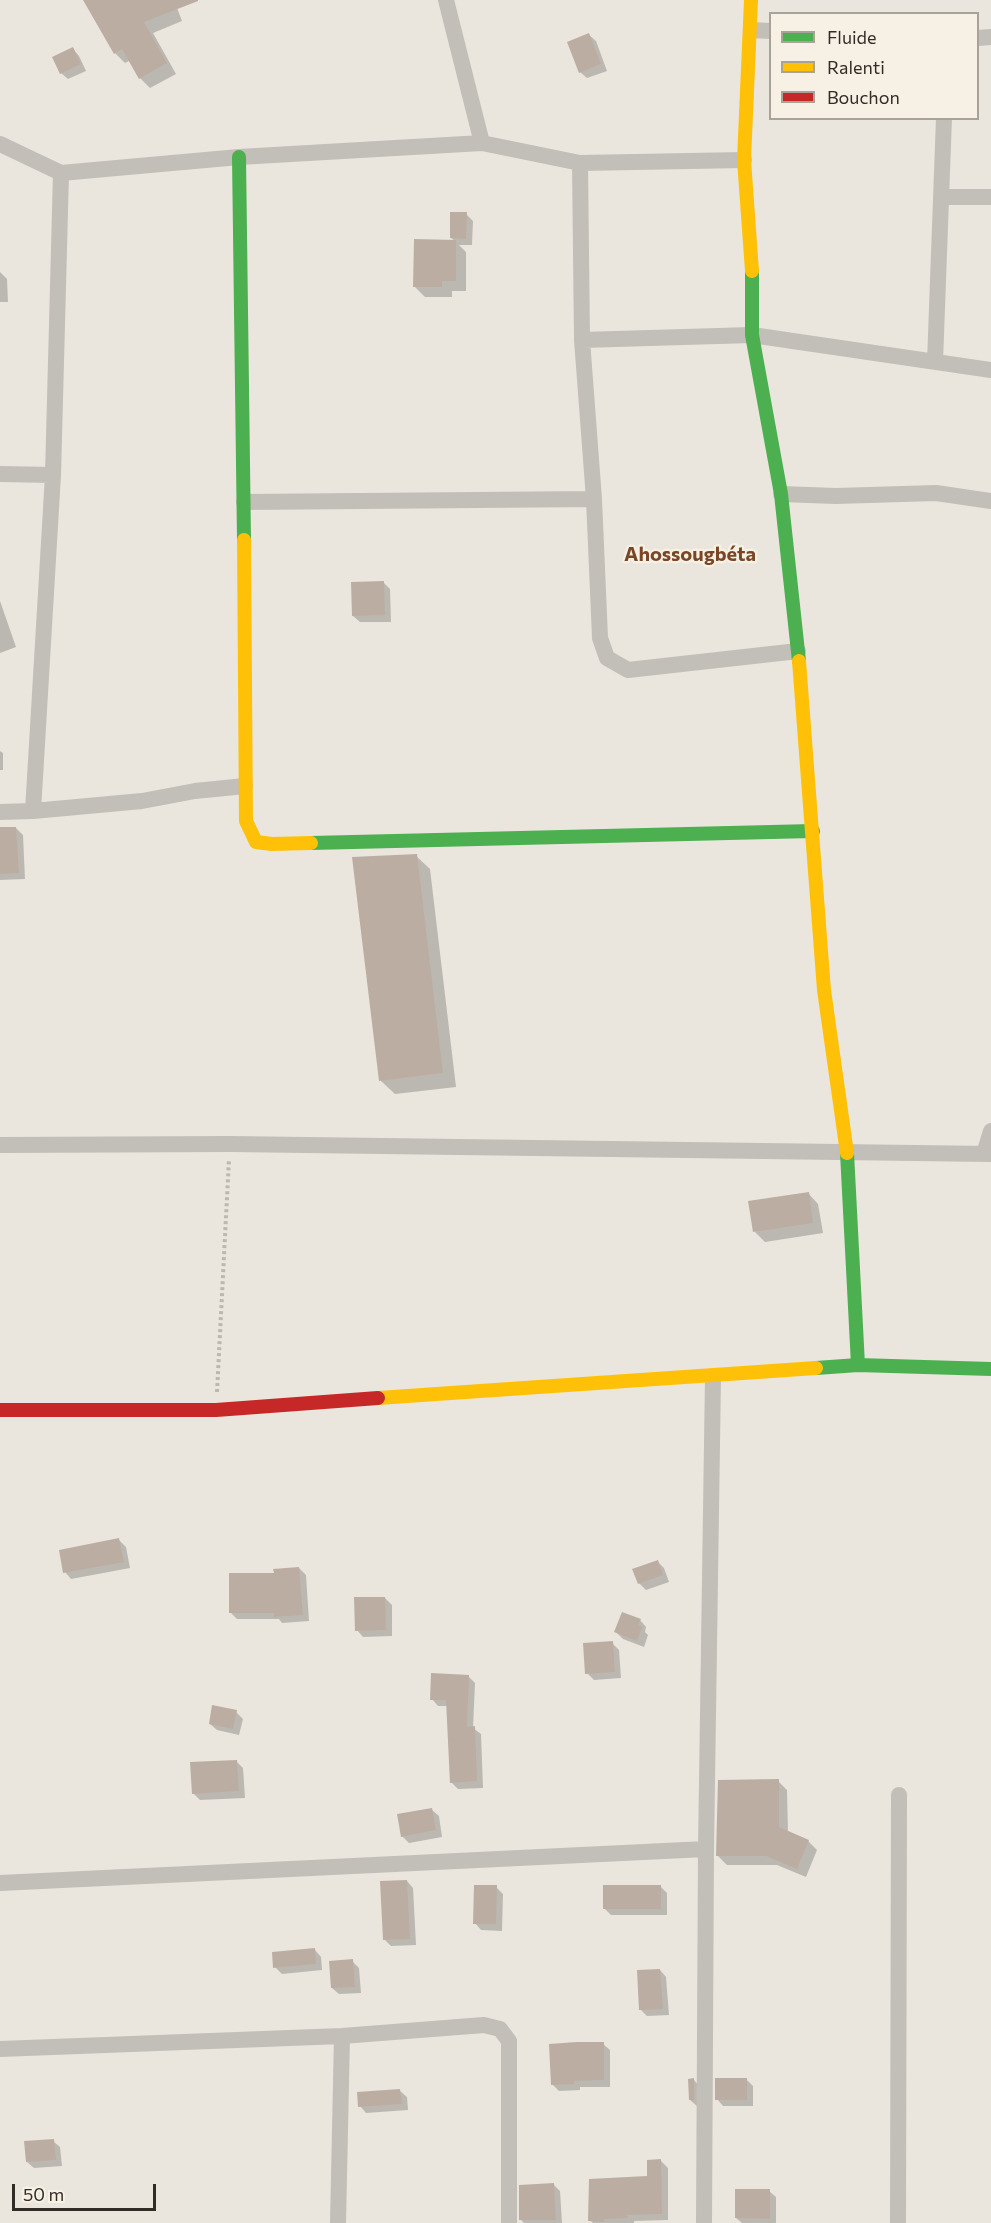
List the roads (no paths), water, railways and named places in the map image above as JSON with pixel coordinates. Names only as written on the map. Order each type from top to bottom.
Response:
[{"type":"street","points":[[446,0],[482,142]]},
{"type":"street","points":[[751,0],[744,160],[753,281],[752,335],[781,494],[798,651],[824,990],[847,1153],[858,1365]]},
{"type":"street","points":[[751,30],[769,31]]},
{"type":"street","points":[[934,362],[944,120]]},
{"type":"street","points":[[0,144],[61,173],[239,157],[482,142],[580,163],[744,160]]},
{"type":"street","points":[[239,157],[245,786],[246,821],[256,843],[813,831]]},
{"type":"street","points":[[580,163],[582,340],[594,499],[600,638],[606,658],[628,670],[798,651]]},
{"type":"street","points":[[33,811],[53,475],[61,173]]},
{"type":"street","points":[[942,196],[991,196]]},
{"type":"street","points":[[582,340],[752,335],[991,370]]},
{"type":"street","points":[[0,474],[53,475]]},
{"type":"street","points":[[781,494],[836,496],[936,493],[991,501]]},
{"type":"street","points":[[244,502],[594,499]]},
{"type":"street","points":[[0,812],[142,801],[195,791],[245,786]]},
{"type":"street","points":[[0,1145],[230,1144],[988,1154],[991,1131]]},
{"type":"street","points":[[0,1410],[216,1410],[530,1386],[858,1365],[991,1369]]},
{"type":"street","points":[[704,2223],[712,1376]]},
{"type":"street","points":[[898,2223],[899,1795]]},
{"type":"street","points":[[0,1883],[706,1849]]},
{"type":"street","points":[[0,2049],[342,2036],[484,2025],[500,2029],[509,2041],[509,2223]]},
{"type":"street","points":[[338,2223],[342,2036]]},
{"type":"district","name":"Ahossougbéta","points":[[690,554]]}]
